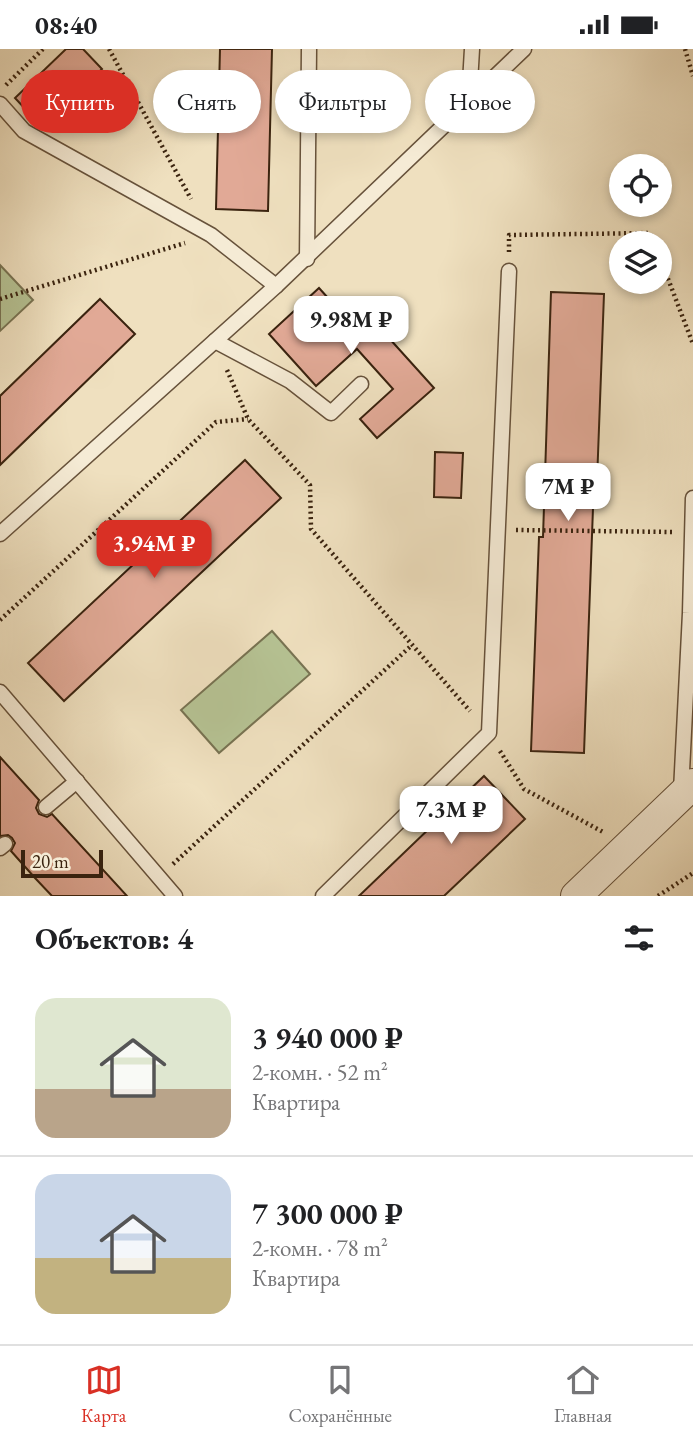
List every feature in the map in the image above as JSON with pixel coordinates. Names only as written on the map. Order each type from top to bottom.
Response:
[{"type":"street","points":[[576,896],[687,790]]},
{"type":"lane","points":[[307,258],[309,49]]},
{"type":"lane","points":[[471,70],[472,49]]},
{"type":"lane","points":[[501,70],[524,49]]},
{"type":"lane","points":[[0,104],[24,131],[211,235],[276,286]]},
{"type":"lane","points":[[0,534],[307,258],[435,133]]},
{"type":"lane","points":[[323,896],[489,733],[509,271]]},
{"type":"lane","points":[[215,341],[290,381],[331,413],[361,384]]},
{"type":"lane","points":[[687,790],[693,498]]},
{"type":"lane","points":[[0,692],[175,896]]},
{"type":"lane","points":[[46,807],[76,781]]},
{"type":"path","points":[[0,90],[43,49]]},
{"type":"path","points":[[0,299],[211,235],[109,49]]},
{"type":"path","points":[[685,49],[693,76]]},
{"type":"path","points":[[509,271],[509,235],[609,234]]},
{"type":"path","points":[[672,289],[693,344]]},
{"type":"path","points":[[215,341],[248,419],[310,485],[311,529],[489,733],[524,789],[629,845]]},
{"type":"path","points":[[0,620],[216,422],[248,419]]},
{"type":"path","points":[[498,530],[692,533]]},
{"type":"path","points":[[159,877],[412,645]]},
{"type":"path","points":[[658,896],[693,873]]},
{"type":"green space","points":[[0,265],[33,300],[0,331]]},
{"type":"green space","points":[[272,631],[310,674],[219,753],[181,710]]},
{"type":"building","points":[[66,49],[83,49],[102,69],[101,70],[44,70]]},
{"type":"building","points":[[220,49],[272,49],[268,211],[216,209],[218,133],[261,133],[261,70],[219,70]]},
{"type":"building","points":[[21,92],[21,104],[15,98]]},
{"type":"building","points":[[319,288],[356,329],[370,317],[434,388],[377,438],[360,419],[393,389],[357,349],[316,386],[269,334]]},
{"type":"building","points":[[551,292],[604,294],[584,753],[531,751],[539,537],[543,537]]},
{"type":"building","points":[[100,299],[135,334],[0,465],[0,396]]},
{"type":"building","points":[[435,452],[463,453],[461,498],[434,497]]},
{"type":"building","points":[[245,460],[281,498],[64,701],[28,663]]},
{"type":"building","points":[[0,757],[39,800],[36,808],[39,814],[47,817],[52,814],[127,896],[52,896],[35,878],[11,851],[15,843],[12,838],[8,835],[0,836]]},
{"type":"building","points":[[484,776],[525,819],[444,896],[359,896]]}]
